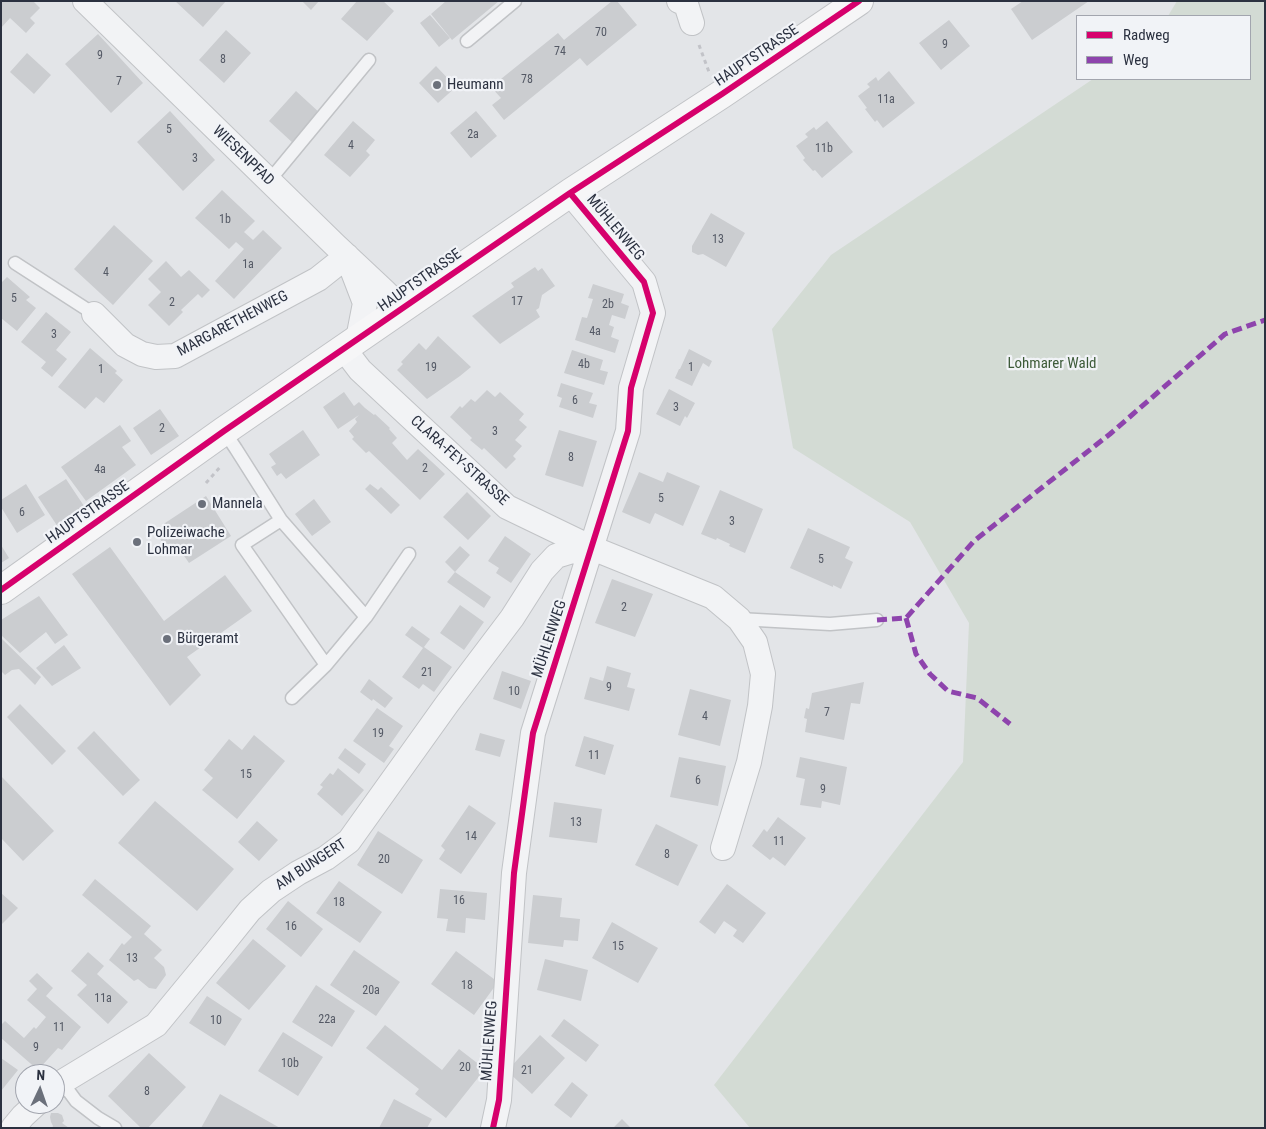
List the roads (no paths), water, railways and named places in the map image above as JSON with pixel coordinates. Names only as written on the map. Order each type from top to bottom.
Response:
[{"type":"main road","name":"HAUPTSTRASSE","points":[[1,590],[224,432],[570,193],[860,1]]},
{"type":"street","name":"WIESENPFAD","points":[[85,1],[402,309]]},
{"type":"street","points":[[679,1],[686,4],[692,23]]},
{"type":"street","name":"MÜHLENWEG","points":[[493,1128],[499,1100],[514,873],[533,733],[628,431],[631,388],[653,313],[644,282],[570,193]]},
{"type":"street","points":[[347,256],[364,303],[351,344]]},
{"type":"street","name":"MARGARETHENWEG","points":[[94,314],[126,345],[142,354],[156,357],[175,356],[318,279],[347,256]]},
{"type":"street","name":"CLARA-FEY-STRASSE","points":[[351,344],[360,370],[507,507],[592,548],[713,597],[739,618],[755,642],[763,674],[760,706],[749,762],[723,848]]},
{"type":"street","name":"AM BUNGERT","points":[[65,1081],[156,1025],[250,910],[271,891],[350,842],[447,704],[512,618],[542,571],[556,556],[592,548]]},
{"type":"street","points":[[13,1128],[25,1114]]},
{"type":"lane","points":[[467,41],[516,1]]},
{"type":"lane","points":[[269,181],[369,60]]},
{"type":"lane","points":[[15,263],[94,314]]},
{"type":"lane","points":[[224,432],[281,520],[366,617]]},
{"type":"lane","points":[[281,520],[242,546],[326,665]]},
{"type":"lane","points":[[292,698],[326,665],[366,617],[410,554]]},
{"type":"lane","points":[[739,618],[830,624],[877,620]]},
{"type":"lane","points":[[65,1091],[98,1118],[115,1128]]},
{"type":"place","name":"Heumann","points":[[437,85]]},
{"type":"place","name":"Mannela","points":[[202,504]]},
{"type":"place","name":"Polizeiwache Lohmar","points":[[137,542]]},
{"type":"place","name":"Bürgeramt","points":[[167,639]]},
{"type":"park label","name":"Lohmarer Wald","points":[[1052,364]]}]
